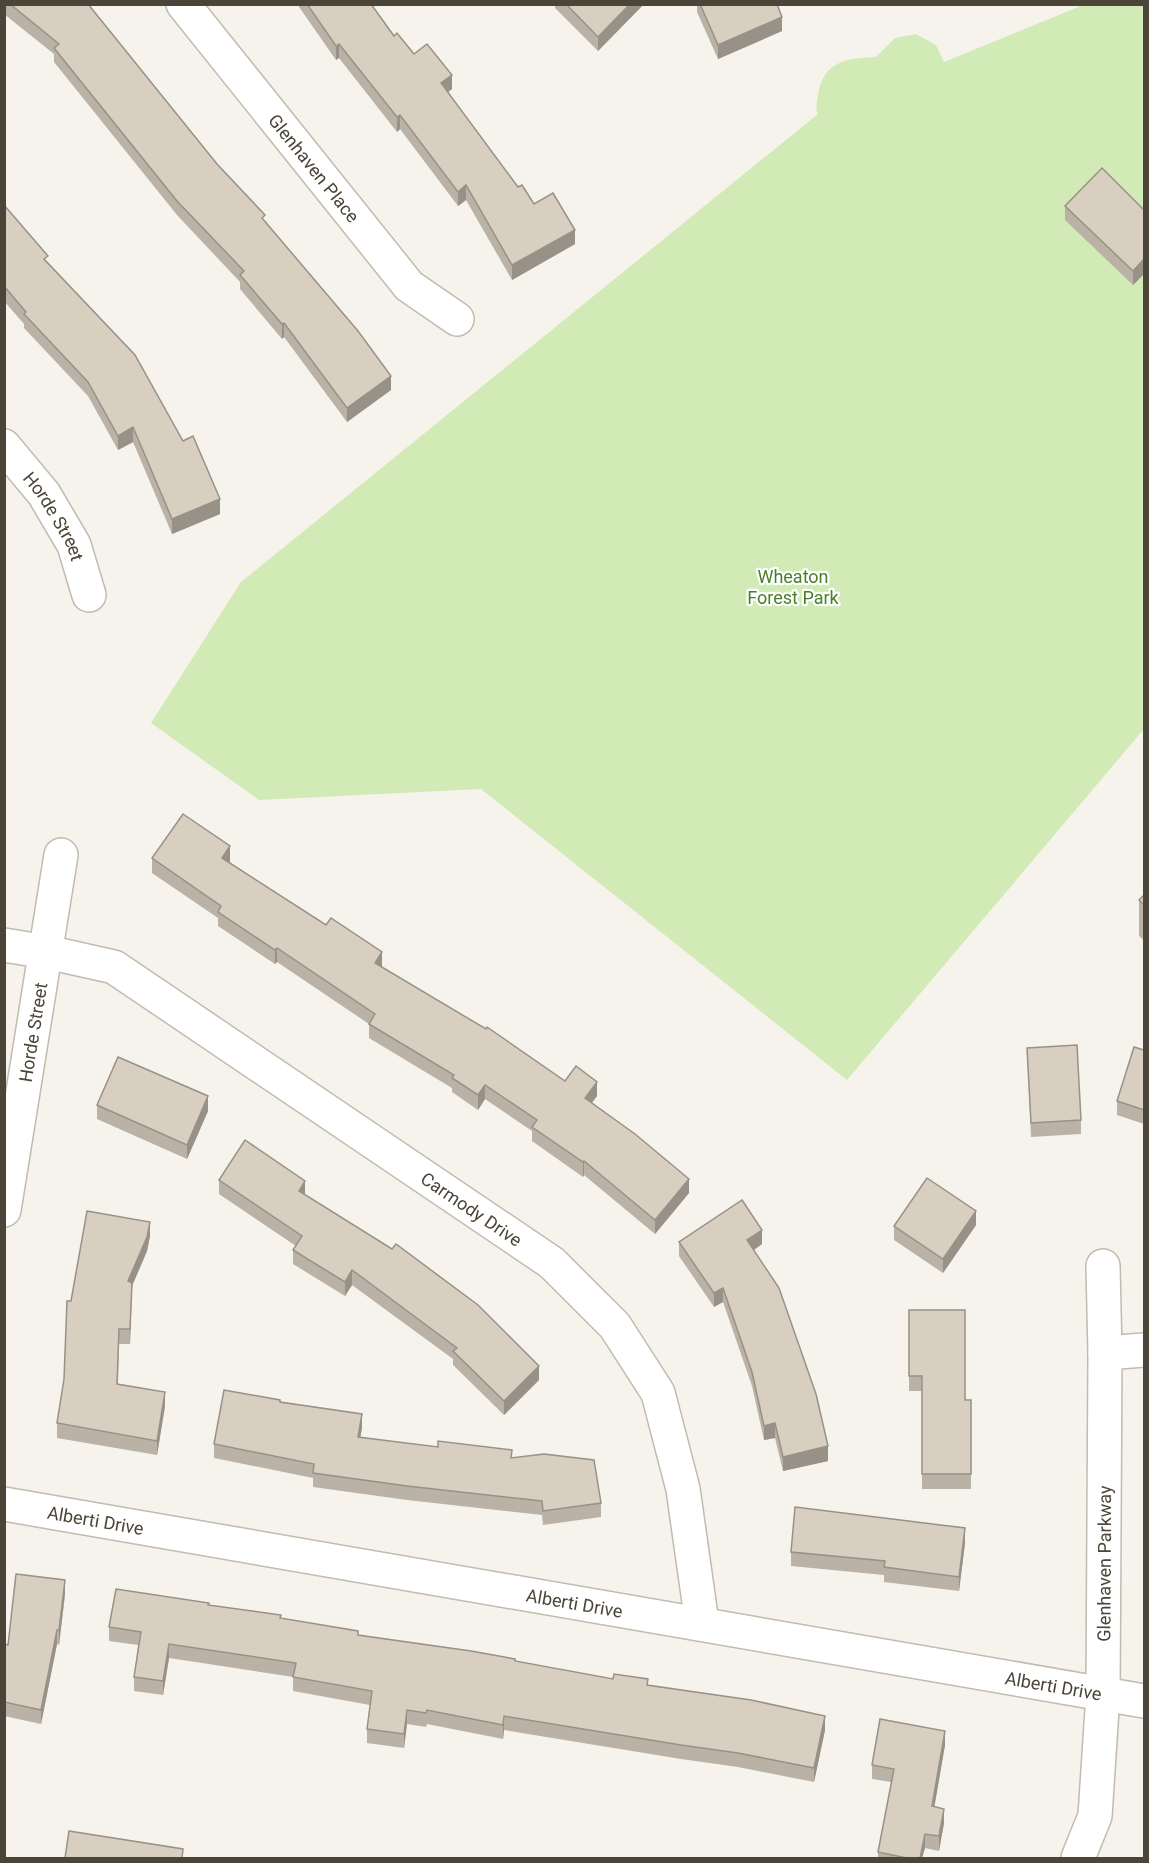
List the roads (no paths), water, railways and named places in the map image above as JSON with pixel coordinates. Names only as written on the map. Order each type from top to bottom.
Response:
[{"type":"street","name":"Glenhaven Place","points":[[183,4],[409,286],[457,319]]},
{"type":"street","name":"Horde Street","points":[[4,446],[44,494],[74,544],[89,595]]},
{"type":"street","name":"Horde Street","points":[[4,1210],[61,855]]},
{"type":"street","name":"Carmody Drive","points":[[4,945],[114,967],[552,1263],[615,1326],[658,1393],[683,1489],[702,1623]]},
{"type":"street","name":"Glenhaven Parkway","points":[[1078,1858],[1095,1816],[1103,1694],[1105,1353],[1103,1266]]},
{"type":"street","points":[[1105,1353],[1144,1350]]},
{"type":"street","name":"Alberti Drive","points":[[4,1504],[1144,1701]]},
{"type":"park label","name":"Wheaton Forest Park","points":[[793,586]]}]
